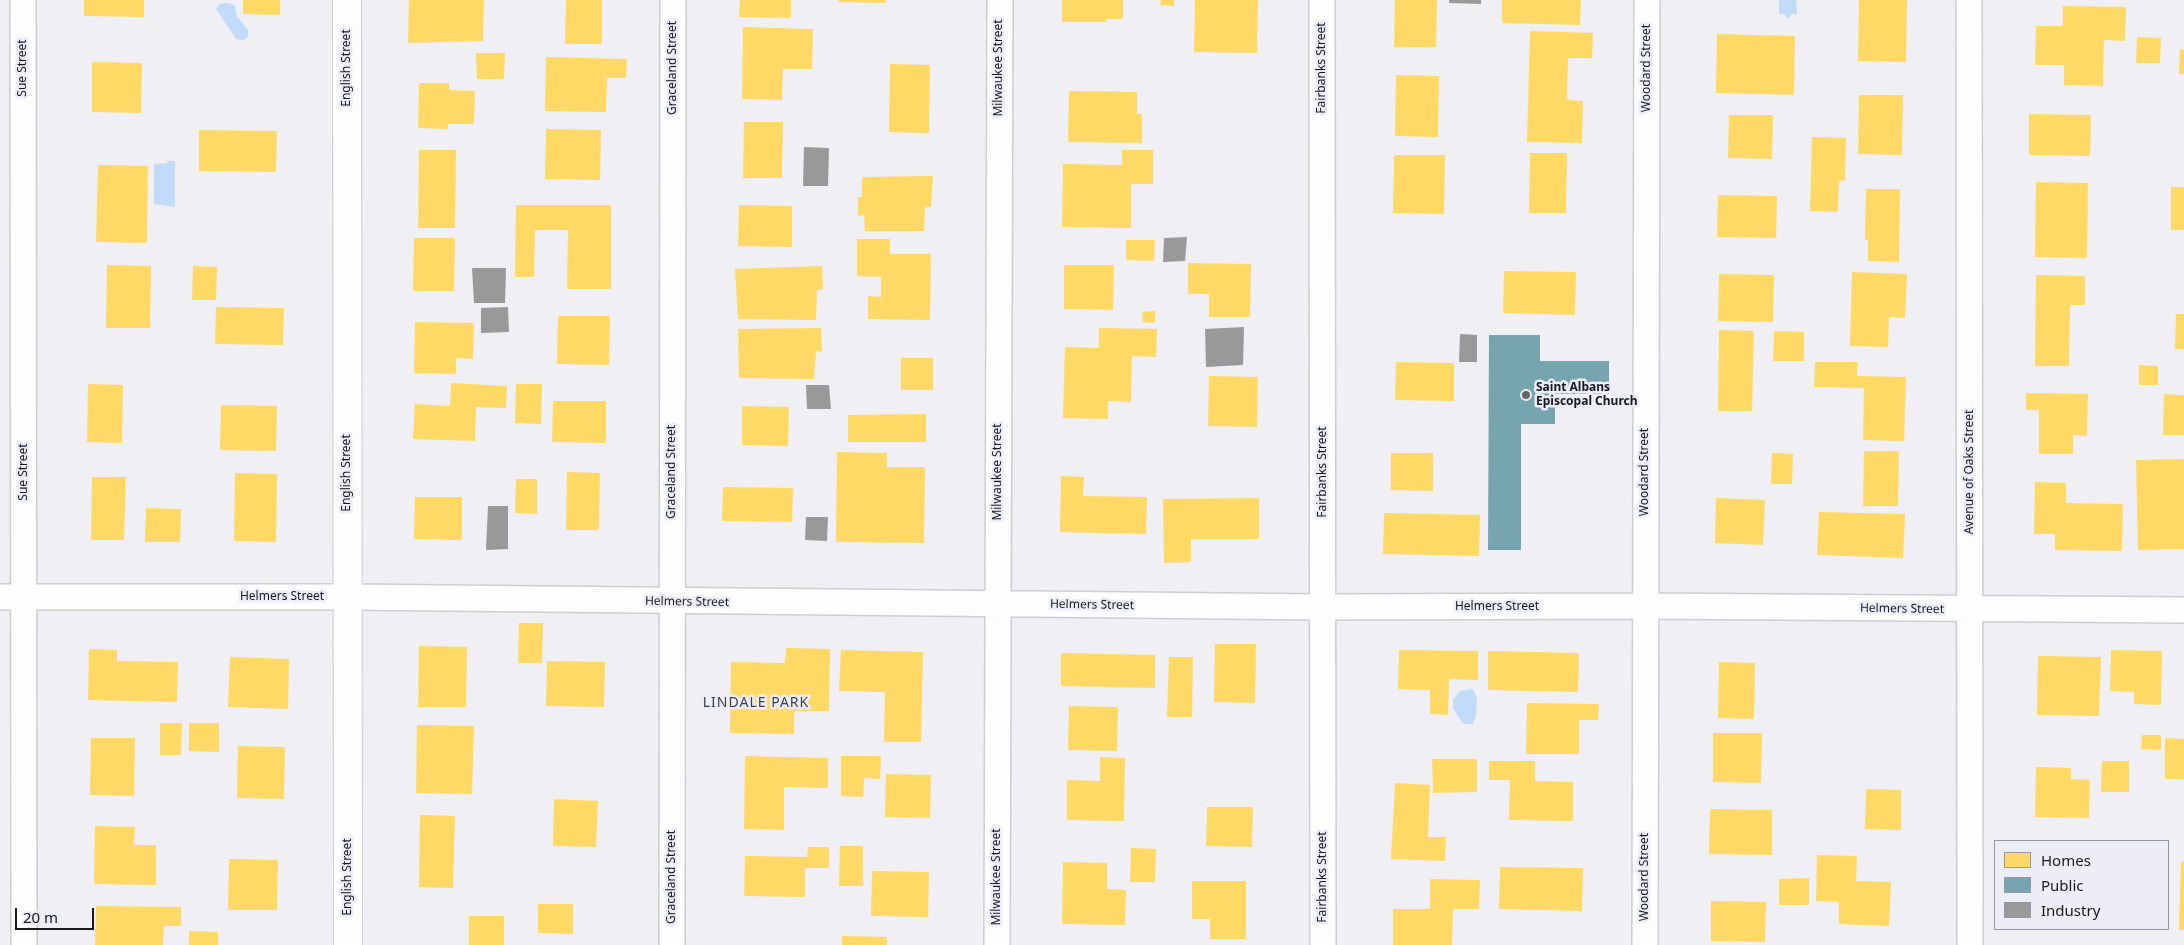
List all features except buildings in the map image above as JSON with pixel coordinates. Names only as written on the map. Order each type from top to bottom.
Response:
[{"type":"street","name":"Sue Street","points":[[23,0],[24,945]]},
{"type":"street","name":"English Street","points":[[347,0],[348,945]]},
{"type":"street","name":"Graceland Street","points":[[672,945],[673,0]]},
{"type":"street","name":"Milwaukee Street","points":[[997,945],[1000,0]]},
{"type":"street","name":"Fairbanks Street","points":[[1322,0],[1323,945]]},
{"type":"street","name":"Woodard Street","points":[[1645,945],[1644,606],[1648,0]]},
{"type":"street","name":"Avenue of Oaks Street","points":[[1969,0],[1970,945]]},
{"type":"street","name":"Helmers Street","points":[[0,597],[348,597],[672,602],[1323,607],[1644,606],[2184,610]]},
{"type":"water","points":[[1779,0],[1796,0],[1797,14],[1792,14],[1788,19],[1784,14],[1779,14]]},
{"type":"water","points":[[220,4],[235,5],[237,17],[248,30],[248,37],[243,40],[236,39],[216,9]]},
{"type":"water","points":[[167,161],[175,161],[175,207],[154,204],[154,164],[167,163]]},
{"type":"water","points":[[1473,689],[1477,699],[1476,716],[1473,724],[1463,724],[1453,708],[1453,700],[1460,691]]},
{"type":"place","name":"Saint Albans Episcopal Church","points":[[1526,395]]},
{"type":"district","name":"LINDALE PARK","points":[[756,703]]}]
